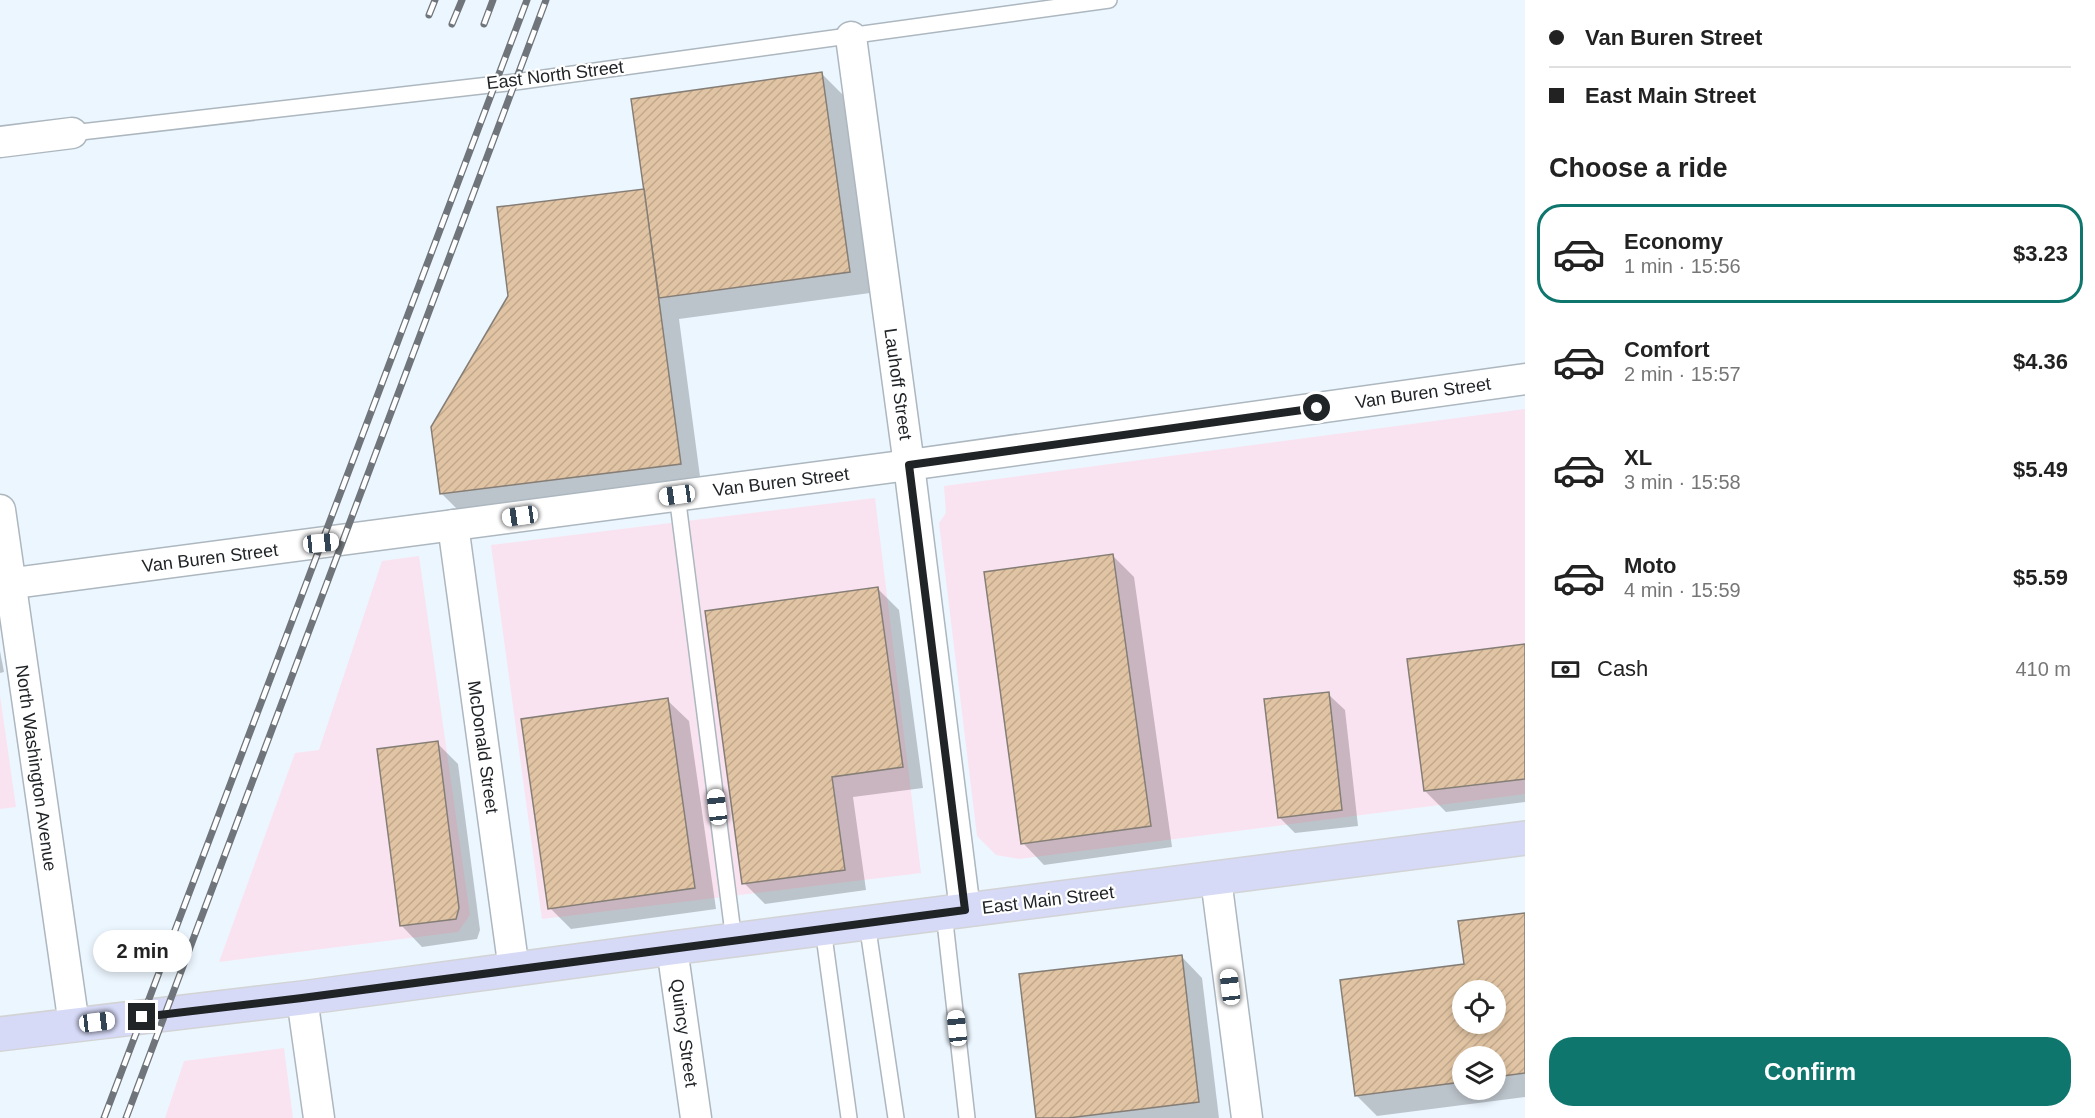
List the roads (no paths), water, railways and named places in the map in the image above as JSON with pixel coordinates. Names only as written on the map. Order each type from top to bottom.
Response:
[{"type":"main road","name":"East Main Street","points":[[0,1035],[302,998],[1525,838]]},
{"type":"street","name":"Lauhoff Street","points":[[851,37],[909,465],[954,912]]},
{"type":"street","name":"East North Street","points":[[0,142],[72,133]]},
{"type":"street","name":"Van Buren Street","points":[[5,585],[909,465],[1525,379]]},
{"type":"street","name":"North Washington Avenue","points":[[0,510],[5,585],[74,1025]]},
{"type":"street","name":"McDonald Street","points":[[453,525],[514,970]]},
{"type":"street","points":[[1216,879],[1247,1118]]},
{"type":"street","name":"Quincy Street","points":[[672,948],[696,1118]]},
{"type":"street","points":[[302,998],[319,1118]]},
{"type":"lane","name":"East North Street","points":[[72,133],[515,82],[1109,0]]},
{"type":"lane","points":[[677,495],[734,941]]},
{"type":"lane","points":[[954,912],[967,1118]]},
{"type":"lane","points":[[867,923],[896,1118]]},
{"type":"lane","points":[[823,929],[849,1118]]},
{"type":"railway","points":[[429,15],[435,0]]},
{"type":"railway","points":[[452,24],[462,0]]},
{"type":"railway","points":[[484,24],[493,0]]},
{"type":"railway","points":[[104,1118],[527,0]]},
{"type":"railway","points":[[126,1118],[546,0]]}]
